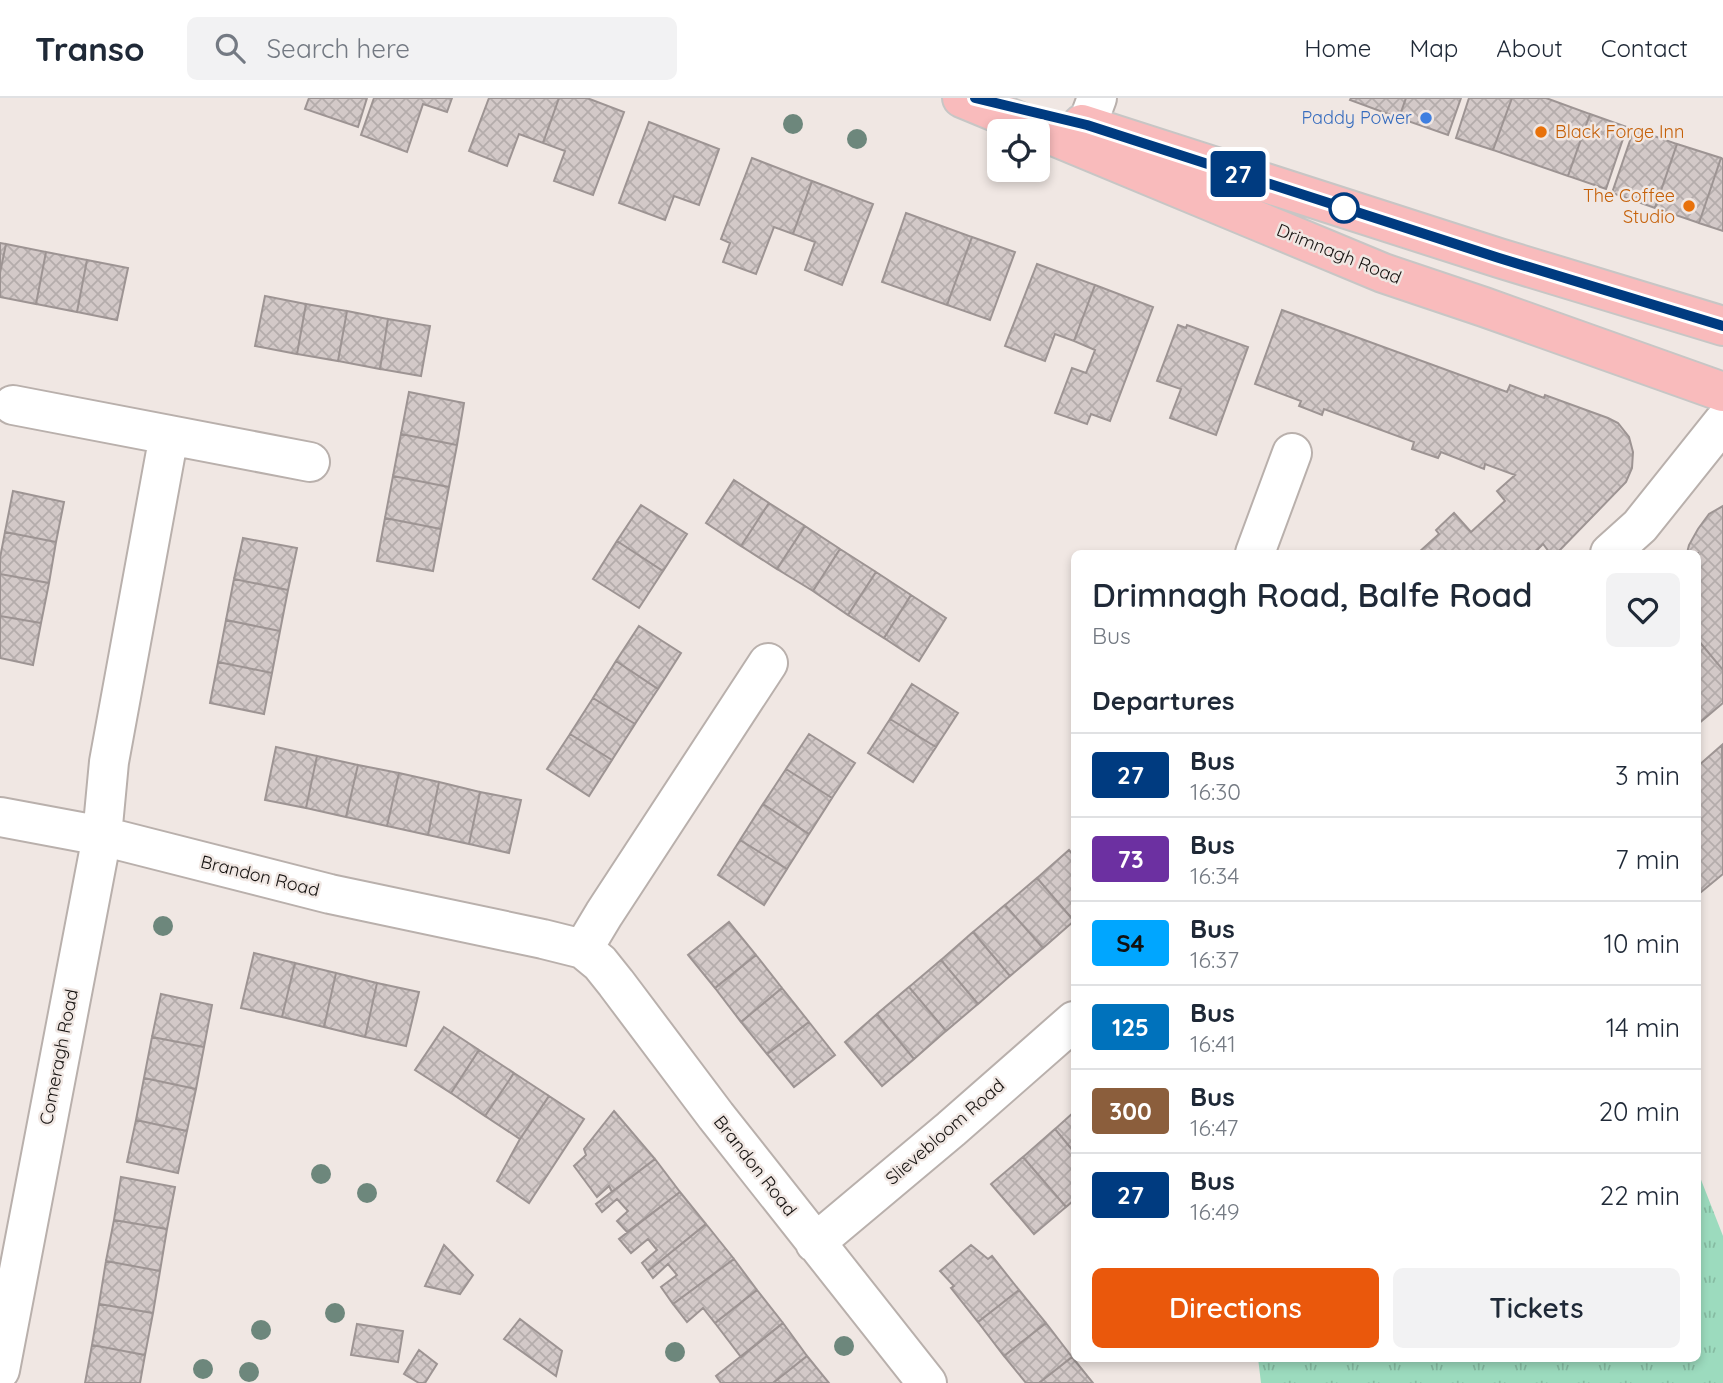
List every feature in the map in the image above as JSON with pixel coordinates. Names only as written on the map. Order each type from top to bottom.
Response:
[{"type":"main road","name":"Drimnagh Road","points":[[962,98],[1383,273],[1723,392]]},
{"type":"main road","points":[[975,98],[1092,111],[1499,258],[1723,326]]},
{"type":"street","points":[[13,405],[310,462]]},
{"type":"street","points":[[1613,550],[1640,526],[1723,422]]},
{"type":"street","points":[[102,836],[110,762],[169,435]]},
{"type":"street","points":[[1256,550],[1292,453]]},
{"type":"street","points":[[583,949],[768,663]]},
{"type":"street","name":"Brandon Road","points":[[0,817],[102,836],[330,894],[583,949],[600,963],[616,983],[716,1116],[927,1383]]},
{"type":"street","name":"Comeragh Road","points":[[0,1370],[9,1276],[68,1010],[102,836]]},
{"type":"street","name":"Slievebloom Road","points":[[815,1243],[1071,1024]]},
{"type":"green space","points":[[1701,1180],[1723,1236],[1723,1383],[1261,1383],[1258,1362],[1701,1362]]},
{"type":"building","points":[[309,98],[367,98],[358,127],[305,109]]},
{"type":"building","points":[[374,98],[452,98],[447,112],[423,104],[407,152],[361,135]]},
{"type":"building","points":[[489,98],[559,98],[543,143],[519,134],[507,166],[469,151]]},
{"type":"building","points":[[559,98],[587,98],[624,112],[593,195],[554,181],[565,151],[543,143]]},
{"type":"building","points":[[1406,98],[1399,118],[1350,100]]},
{"type":"building","points":[[1406,98],[1461,98],[1448,135],[1399,118]]},
{"type":"building","points":[[1469,98],[1512,98],[1493,150],[1456,138]]},
{"type":"building","name":"Black Forge Inn","points":[[1512,98],[1546,98],[1590,114],[1568,176],[1493,150]]},
{"type":"building","points":[[1590,114],[1627,127],[1606,189],[1568,176]]},
{"type":"building","points":[[649,122],[719,149],[699,205],[674,196],[665,220],[619,203]]},
{"type":"building","points":[[1634,129],[1677,144],[1655,208],[1612,193]]},
{"type":"building","points":[[1677,144],[1721,158],[1699,223],[1655,208]]},
{"type":"building","points":[[752,158],[812,181],[793,234],[774,227],[756,274],[723,262],[730,243],[721,239]]},
{"type":"building","points":[[1721,158],[1723,159],[1723,231],[1699,223]]},
{"type":"building","points":[[812,181],[873,204],[842,285],[805,270],[815,242],[793,234]]},
{"type":"building","points":[[906,213],[972,237],[947,305],[882,282]]},
{"type":"building","points":[[972,237],[1015,252],[990,320],[947,305]]},
{"type":"building","points":[[0,243],[6,244],[0,273]]},
{"type":"building","points":[[6,244],[46,252],[36,304],[0,297],[0,273]]},
{"type":"building","points":[[46,252],[87,260],[77,312],[36,304]]},
{"type":"building","points":[[87,260],[128,268],[117,320],[77,312]]},
{"type":"building","points":[[1037,264],[1095,285],[1074,341],[1055,334],[1045,361],[1005,346]]},
{"type":"building","points":[[1095,285],[1153,307],[1110,421],[1091,414],[1087,424],[1055,413],[1072,368],[1086,373],[1095,350],[1074,341]]},
{"type":"building","points":[[265,296],[306,304],[297,354],[255,346]]},
{"type":"building","points":[[306,304],[347,311],[338,361],[297,354]]},
{"type":"building","points":[[1282,310],[1507,392],[1510,385],[1608,418],[1618,423],[1629,437],[1633,452],[1632,468],[1626,482],[1560,550],[1548,550],[1543,544],[1537,550],[1421,550],[1439,534],[1436,530],[1454,513],[1471,532],[1505,501],[1497,491],[1515,475],[1485,464],[1484,469],[1441,452],[1438,458],[1412,449],[1414,442],[1324,409],[1322,415],[1299,406],[1301,401],[1255,384]]},
{"type":"building","points":[[347,311],[388,319],[380,369],[338,361]]},
{"type":"building","points":[[388,319],[430,326],[421,376],[380,369]]},
{"type":"building","points":[[1178,325],[1186,328],[1187,325],[1248,347],[1216,435],[1170,418],[1181,389],[1157,381]]},
{"type":"building","points":[[409,392],[464,403],[457,445],[401,434]]},
{"type":"building","points":[[401,434],[457,445],[449,487],[393,476]]},
{"type":"building","points":[[393,476],[449,487],[441,529],[385,518]]},
{"type":"building","points":[[734,480],[769,503],[741,546],[706,523]]},
{"type":"building","points":[[13,491],[64,502],[56,542],[5,532]]},
{"type":"building","points":[[769,503],[805,526],[777,569],[741,546]]},
{"type":"building","points":[[641,505],[687,534],[663,571],[617,541]]},
{"type":"building","points":[[1723,506],[1723,670],[1701,644],[1701,550],[1688,550],[1709,514]]},
{"type":"building","points":[[385,518],[441,529],[433,571],[377,561]]},
{"type":"building","points":[[805,526],[840,549],[813,591],[777,569]]},
{"type":"building","points":[[5,532],[56,542],[49,583],[0,574]]},
{"type":"building","points":[[243,538],[297,548],[288,590],[234,579]]},
{"type":"building","points":[[617,541],[663,571],[639,608],[593,579]]},
{"type":"building","points":[[840,549],[876,572],[848,615],[813,591]]},
{"type":"building","points":[[876,572],[911,595],[884,638],[848,615]]},
{"type":"building","points":[[0,574],[49,583],[41,623],[0,616]]},
{"type":"building","points":[[234,579],[288,590],[280,631],[226,620]]},
{"type":"building","points":[[911,595],[946,618],[919,661],[884,638]]},
{"type":"building","points":[[0,616],[41,623],[33,665],[0,658]]},
{"type":"building","points":[[226,620],[280,631],[272,673],[218,662]]},
{"type":"building","points":[[639,626],[681,653],[658,689],[616,661]]},
{"type":"building","points":[[1701,644],[1723,670],[1723,703],[1701,721]]},
{"type":"building","points":[[616,661],[658,689],[635,724],[593,698]]},
{"type":"building","points":[[218,662],[272,673],[264,714],[210,703]]},
{"type":"building","points":[[912,684],[958,713],[936,747],[890,719]]},
{"type":"building","points":[[593,698],[635,724],[612,760],[570,734]]},
{"type":"building","points":[[890,719],[936,747],[913,782],[868,753]]},
{"type":"building","points":[[570,734],[612,760],[589,796],[547,769]]},
{"type":"building","points":[[809,734],[855,763],[832,798],[786,769]]},
{"type":"building","points":[[1722,745],[1723,874],[1701,892],[1701,763]]},
{"type":"building","points":[[276,747],[317,756],[306,808],[265,800]]},
{"type":"building","points":[[317,756],[358,765],[346,817],[306,808]]},
{"type":"building","points":[[358,765],[399,773],[387,826],[346,817]]},
{"type":"building","points":[[786,769],[832,798],[809,834],[763,804]]},
{"type":"building","points":[[399,773],[439,782],[428,835],[387,826]]},
{"type":"building","points":[[439,782],[480,792],[469,844],[428,835]]},
{"type":"building","points":[[480,792],[521,800],[509,853],[469,844]]},
{"type":"building","points":[[763,804],[809,834],[787,869],[740,840]]},
{"type":"building","points":[[740,840],[787,869],[764,905],[718,875]]},
{"type":"building","points":[[1069,850],[1071,918],[1037,878]]},
{"type":"building","points":[[1037,878],[1071,918],[1071,924],[1043,948],[1005,905]]},
{"type":"building","points":[[1005,905],[1043,948],[1010,976],[973,932]]},
{"type":"building","points":[[729,922],[756,955],[715,988],[688,955]]},
{"type":"building","points":[[973,932],[1010,976],[978,1004],[941,960]]},
{"type":"building","points":[[254,953],[295,963],[282,1017],[241,1008]]},
{"type":"building","points":[[756,955],[782,988],[741,1022],[715,988]]},
{"type":"building","points":[[941,960],[978,1004],[946,1031],[909,987]]},
{"type":"building","points":[[295,963],[336,973],[324,1027],[282,1017]]},
{"type":"building","points":[[336,973],[377,983],[365,1037],[324,1027]]},
{"type":"building","points":[[377,983],[419,992],[406,1046],[365,1037]]},
{"type":"building","points":[[909,987],[946,1031],[914,1059],[877,1014]]},
{"type":"building","points":[[782,988],[809,1022],[767,1054],[741,1022]]},
{"type":"building","points":[[161,994],[212,1005],[204,1047],[152,1037]]},
{"type":"building","points":[[877,1014],[914,1059],[882,1086],[845,1042]]},
{"type":"building","points":[[809,1022],[835,1055],[794,1087],[767,1054]]},
{"type":"building","points":[[444,1027],[479,1050],[451,1093],[415,1070]]},
{"type":"building","points":[[152,1037],[204,1047],[196,1089],[144,1078]]},
{"type":"building","points":[[479,1050],[514,1073],[485,1116],[451,1093]]},
{"type":"building","points":[[514,1073],[549,1096],[520,1139],[485,1116]]},
{"type":"building","points":[[144,1078],[196,1089],[187,1131],[136,1120]]},
{"type":"building","points":[[549,1096],[584,1119],[529,1203],[497,1181],[520,1139]]},
{"type":"building","points":[[614,1111],[655,1159],[612,1192],[609,1186],[597,1197],[574,1166],[586,1155],[584,1149]]},
{"type":"building","points":[[1071,1115],[1071,1148],[1055,1129]]},
{"type":"building","points":[[136,1120],[187,1131],[178,1173],[127,1162]]},
{"type":"building","points":[[1055,1129],[1071,1148],[1071,1203],[1066,1207],[1023,1157]]},
{"type":"building","points":[[1023,1157],[1066,1207],[1034,1234],[991,1184]]},
{"type":"building","points":[[655,1159],[680,1192],[627,1232],[617,1221],[628,1211],[617,1199],[602,1212],[596,1204]]},
{"type":"building","points":[[121,1177],[175,1187],[167,1229],[114,1220]]},
{"type":"building","points":[[680,1192],[706,1224],[648,1271],[642,1263],[657,1250],[648,1239],[631,1253],[619,1239]]},
{"type":"building","points":[[114,1220],[167,1229],[160,1271],[106,1261]]},
{"type":"building","points":[[706,1224],[734,1259],[673,1304],[661,1287],[677,1275],[668,1264],[653,1278],[648,1271]]},
{"type":"building","points":[[444,1245],[473,1275],[460,1294],[425,1286]]},
{"type":"building","points":[[971,1245],[988,1259],[992,1256],[1019,1290],[978,1322],[951,1288],[954,1286],[940,1271]]},
{"type":"building","points":[[734,1259],[757,1290],[715,1323],[703,1308],[687,1322],[673,1304]]},
{"type":"building","points":[[106,1261],[160,1271],[153,1313],[99,1304]]},
{"type":"building","points":[[757,1290],[783,1323],[741,1357],[715,1323]]},
{"type":"building","points":[[1019,1290],[1046,1323],[1004,1356],[978,1322]]},
{"type":"building","points":[[99,1304],[153,1313],[145,1355],[92,1345]]},
{"type":"building","points":[[520,1319],[562,1351],[556,1376],[504,1339]]},
{"type":"building","points":[[783,1323],[807,1356],[773,1383],[721,1383],[716,1376]]},
{"type":"building","points":[[1046,1323],[1071,1358],[1039,1383],[1026,1383],[1004,1356]]},
{"type":"building","points":[[357,1324],[403,1331],[398,1362],[351,1355]]},
{"type":"building","points":[[92,1345],[145,1355],[140,1383],[85,1383]]},
{"type":"building","points":[[419,1350],[437,1364],[425,1383],[419,1383],[404,1374]]},
{"type":"building","points":[[807,1356],[829,1383],[773,1383]]},
{"type":"building","points":[[1071,1358],[1071,1362],[1076,1362],[1093,1383],[1039,1383]]},
{"type":"bus line","name":"27","points":[[975,98],[1087,125],[1499,258],[1723,326]]},
{"type":"place","name":"Paddy Power","points":[[1426,118]]},
{"type":"place","name":"Black Forge Inn","points":[[1541,132]]},
{"type":"place","name":"The Coffee Studio","points":[[1689,206]]}]
